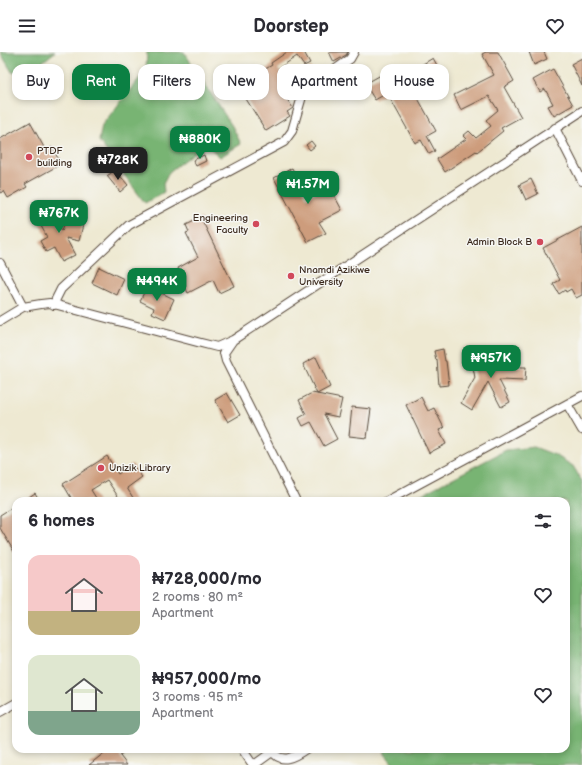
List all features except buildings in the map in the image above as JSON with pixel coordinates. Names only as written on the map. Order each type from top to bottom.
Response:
[{"type":"street","points":[[54,305],[61,289],[129,225],[284,142],[292,131],[303,93],[350,59],[354,52]]},
{"type":"street","points":[[217,347],[233,340],[582,111]]},
{"type":"street","points":[[555,128],[582,181]]},
{"type":"street","points":[[0,263],[23,307]]},
{"type":"street","points":[[0,321],[23,307],[50,303],[217,347],[224,353],[229,368],[294,497]]},
{"type":"street","points":[[224,353],[233,340]]},
{"type":"street","points":[[394,497],[582,396]]},
{"type":"street","points":[[566,404],[582,430]]},
{"type":"street","points":[[0,712],[12,705]]},
{"type":"street","points":[[245,753],[254,765],[269,753]]},
{"type":"street","points":[[273,753],[282,760],[288,760],[300,753]]},
{"type":"green space","points":[[0,52],[55,52],[40,64],[12,64],[12,72]]},
{"type":"green space","points":[[147,52],[184,52],[192,64],[146,64]]},
{"type":"green space","points":[[138,80],[138,100],[205,100],[205,84],[213,97],[213,100],[215,100],[232,126],[241,144],[220,157],[208,146],[198,149],[169,172],[163,183],[164,192],[145,203],[99,141],[102,125],[122,100],[130,100],[130,90]]},
{"type":"green space","points":[[534,447],[555,455],[573,466],[582,481],[582,765],[394,765],[385,753],[570,753],[570,497],[417,497],[506,450]]},
{"type":"place","name":"PTDF building","points":[[29,157]]},
{"type":"place","name":"Engineering Faculty","points":[[256,224]]},
{"type":"place","name":"Admin Block B","points":[[540,242]]},
{"type":"place","name":"Nnamdi Azikiwe University","points":[[291,276]]},
{"type":"place","name":"Unizik Library","points":[[101,468]]}]
